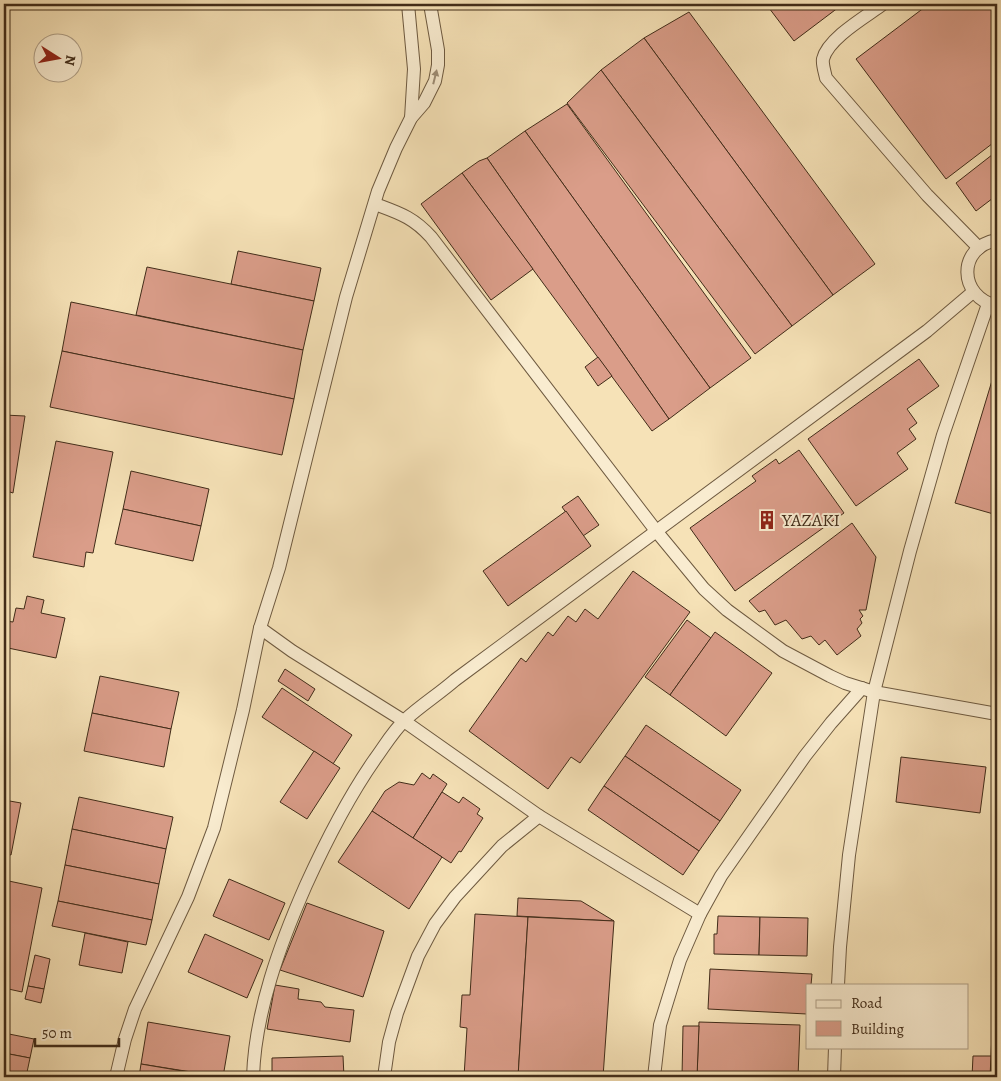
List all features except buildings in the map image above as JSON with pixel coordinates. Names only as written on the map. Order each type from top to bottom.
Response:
[{"type":"street","points":[[408,4],[414,69],[411,118]]},
{"type":"street","points":[[116,1077],[125,1039],[135,1009],[188,897],[214,828],[238,736],[260,628],[279,568],[346,297],[385,172],[411,118],[430,94],[435,81],[438,65],[434,21],[430,4]]},
{"type":"street","points":[[883,4],[838,38],[829,48],[823,60],[826,78],[927,195],[978,248]]},
{"type":"street","points":[[375,204],[404,215],[418,223],[431,237],[657,532],[699,583],[727,610],[783,651],[830,676],[868,690],[997,714]]},
{"type":"street","points":[[838,984],[849,856],[868,690],[943,434],[992,305],[980,299],[973,292],[968,281],[967,269],[971,257],[978,248],[997,240]]},
{"type":"street","points":[[253,1077],[261,1015],[274,965],[291,920],[318,859],[351,794],[404,721],[455,680],[927,331],[973,292]]},
{"type":"street","points":[[260,628],[292,651],[404,721],[539,816],[700,914]]},
{"type":"street","points":[[654,1077],[660,1025],[680,960],[700,914],[721,876],[830,723],[868,690]]},
{"type":"street","points":[[384,1077],[389,1042],[397,1013],[418,956],[435,924],[455,897],[502,846],[539,816]]},
{"type":"street","points":[[834,1077],[835,1048]]},
{"type":"place","name":"YAZAKI","points":[[767,520]]}]
